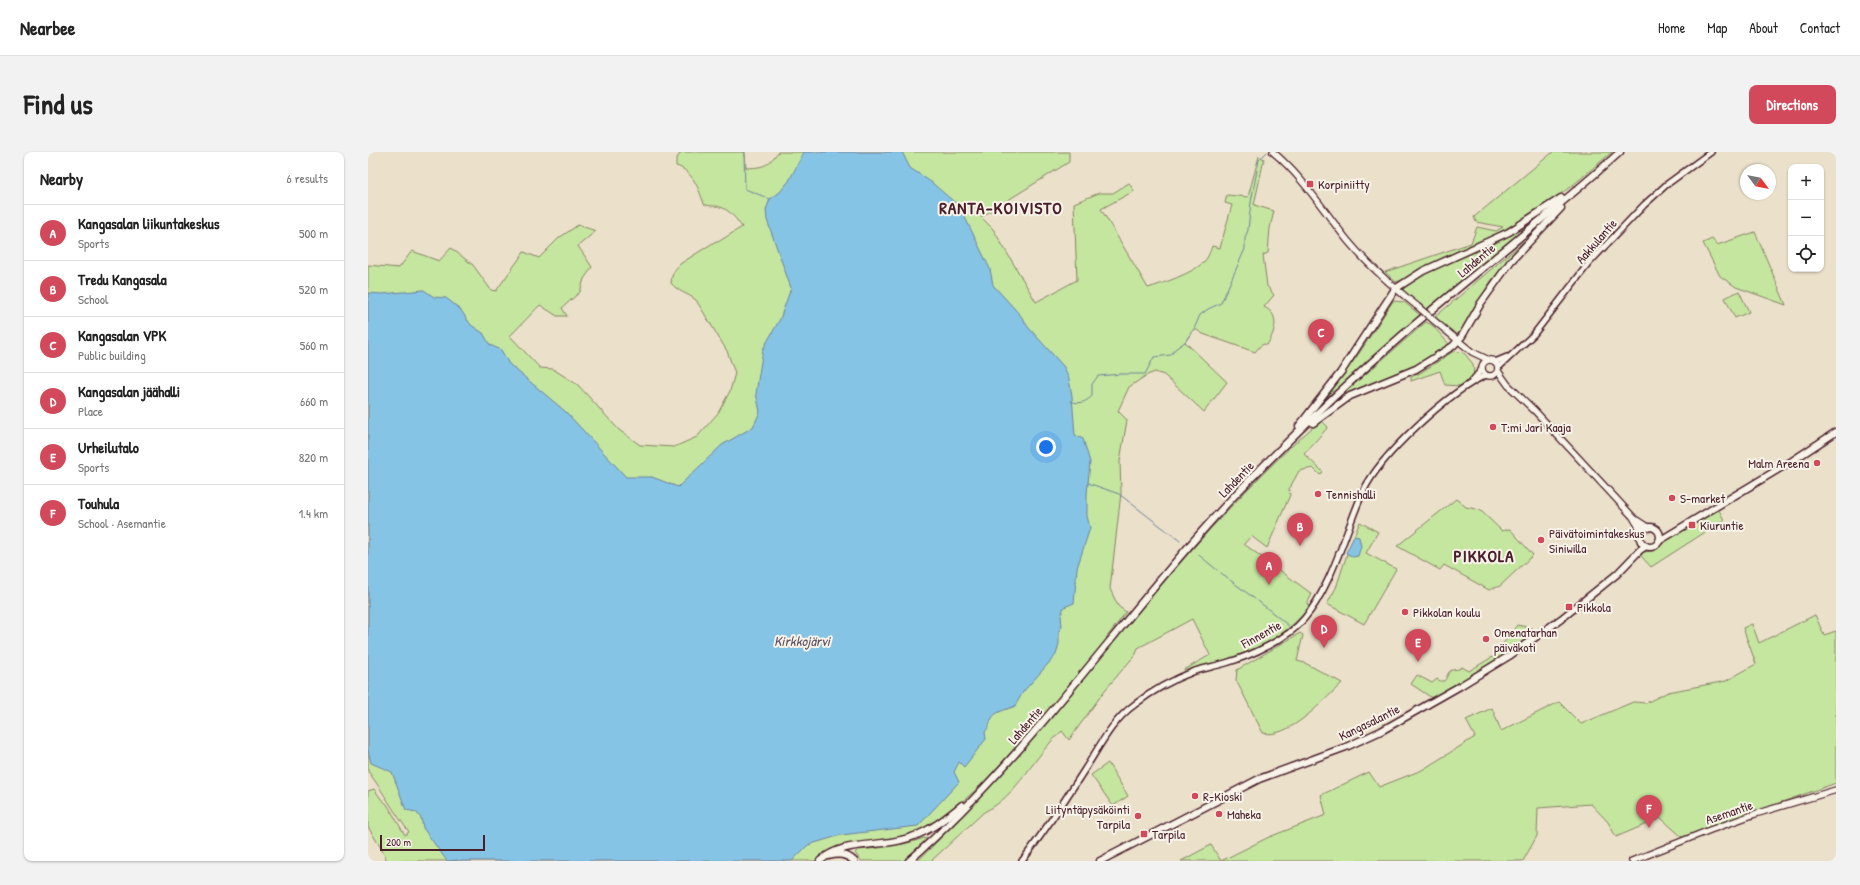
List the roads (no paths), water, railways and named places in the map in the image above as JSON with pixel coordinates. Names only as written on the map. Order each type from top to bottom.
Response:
[{"type":"main road","points":[[1273,152],[1300,178],[1358,252],[1379,275],[1472,352],[1495,365],[1508,385],[1632,517],[1642,532],[1641,541],[1646,546],[1654,546],[1679,528],[1792,461],[1836,432]]},
{"type":"main road","name":"Lahdentie","points":[[909,861],[996,775],[1045,720],[1184,552],[1278,451],[1378,357],[1620,152]]},
{"type":"main road","points":[[1278,451],[1341,372],[1395,289],[1423,271],[1482,246],[1523,224],[1552,205],[1608,162]]},
{"type":"main road","points":[[1278,451],[1340,402],[1371,386],[1416,369],[1453,346],[1490,289],[1519,252],[1547,221],[1608,162]]},
{"type":"main road","points":[[1472,352],[1488,376],[1508,385]]},
{"type":"main road","points":[[1482,367],[1485,362],[1495,365]]},
{"type":"main road","points":[[1488,376],[1495,374],[1495,365]]},
{"type":"main road","points":[[1632,517],[1658,532],[1679,528]]},
{"type":"main road","points":[[1642,532],[1649,528]]},
{"type":"main road","points":[[1658,532],[1659,541]]},
{"type":"main road","name":"Kangasalantie","points":[[1626,566],[1641,541]]},
{"type":"main road","name":"Kangasalantie","points":[[1100,861],[1259,779],[1369,737],[1418,711],[1522,647],[1561,619],[1626,566],[1640,550],[1646,546]]},
{"type":"main road","points":[[820,861],[829,854],[841,848],[890,843],[904,840],[924,832],[950,815],[996,775]]},
{"type":"main road","name":"Asemantie","points":[[1632,861],[1717,827],[1836,790]]},
{"type":"main road","points":[[820,861],[837,854],[846,856],[854,861]]},
{"type":"street","name":"Aakkulantie","points":[[1495,365],[1509,356],[1534,334],[1589,263],[1644,205],[1666,185],[1711,152]]},
{"type":"street","name":"Finnentie","points":[[1470,383],[1482,367]]},
{"type":"street","name":"Finnentie","points":[[1022,861],[1060,807],[1102,741],[1128,710],[1145,697],[1188,674],[1251,654],[1285,635],[1303,621],[1314,606],[1325,585],[1368,482],[1408,434],[1470,383],[1488,376]]},
{"type":"water","name":"Kirkkojärvi","points":[[804,152],[902,152],[910,168],[931,182],[960,207],[990,269],[993,285],[1064,367],[1069,379],[1072,396],[1075,435],[1083,439],[1090,462],[1087,494],[1087,516],[1090,528],[1077,568],[1074,603],[1064,607],[1061,616],[1062,627],[1059,630],[1059,644],[1056,655],[1023,692],[1015,706],[998,713],[993,717],[985,732],[986,739],[964,767],[959,762],[954,772],[959,782],[918,826],[841,835],[808,845],[792,861],[447,861],[423,828],[421,818],[416,812],[406,810],[392,772],[371,763],[368,750],[368,293],[382,294],[424,290],[434,297],[446,298],[460,309],[471,325],[483,333],[490,345],[501,350],[509,364],[566,412],[626,477],[652,477],[678,487],[722,445],[753,427],[760,412],[756,393],[763,349],[780,319],[791,288],[767,220],[766,210],[770,199],[780,192],[789,181]]},
{"type":"water","points":[[1354,536],[1359,537],[1361,546],[1358,556],[1353,557],[1346,553]]},
{"type":"waterway","points":[[744,152],[745,189],[770,199]]},
{"type":"waterway","points":[[1071,401],[1077,403],[1082,402],[1092,396],[1092,384],[1098,376],[1145,374],[1154,357],[1171,355],[1175,349],[1185,342],[1194,329],[1200,315],[1208,309],[1221,303],[1245,249],[1245,238],[1248,230],[1251,202],[1259,160],[1267,152]]},
{"type":"waterway","points":[[1088,483],[1119,494],[1180,541]]},
{"type":"waterway","points":[[1199,555],[1217,570]]},
{"type":"waterway","points":[[1221,573],[1228,578]]},
{"type":"waterway","points":[[1230,580],[1255,599]]},
{"type":"waterway","points":[[1258,601],[1289,626]]},
{"type":"place","name":"Korpiniitty","points":[[1310,184]]},
{"type":"place","name":"Kangasalan VPK","points":[[1321,352]]},
{"type":"place","name":"T:mi Jari Kaaja","points":[[1493,427]]},
{"type":"place","name":"Malm Areena","points":[[1817,463]]},
{"type":"place","name":"Tennishalli","points":[[1318,494]]},
{"type":"place","name":"S-market","points":[[1672,498]]},
{"type":"place","name":"Kiuruntie","points":[[1692,525]]},
{"type":"place","name":"Päivätoimintakeskus Siniwilla","points":[[1541,540]]},
{"type":"place","name":"Tredu Kangasala","points":[[1300,546]]},
{"type":"place","name":"Kangasalan liikuntakeskus","points":[[1269,585]]},
{"type":"place","name":"Pikkola","points":[[1569,607]]},
{"type":"place","name":"Pikkolan koulu","points":[[1405,612]]},
{"type":"place","name":"Omenatarhan päiväkoti","points":[[1486,639]]},
{"type":"place","name":"Kangasalan jäähalli","points":[[1324,648]]},
{"type":"place","name":"Urheilutalo","points":[[1418,662]]},
{"type":"place","name":"R-Kioski","points":[[1195,796]]},
{"type":"place","name":"Maheka","points":[[1219,814]]},
{"type":"place","name":"Liityntäpysäköinti Tarpila","points":[[1138,816]]},
{"type":"place","name":"Touhula","points":[[1649,828]]},
{"type":"place","name":"Tarpila","points":[[1144,834]]},
{"type":"district","name":"RANTA-KOIVISTO","points":[[1001,208]]},
{"type":"district","name":"PIKKOLA","points":[[1484,556]]}]
